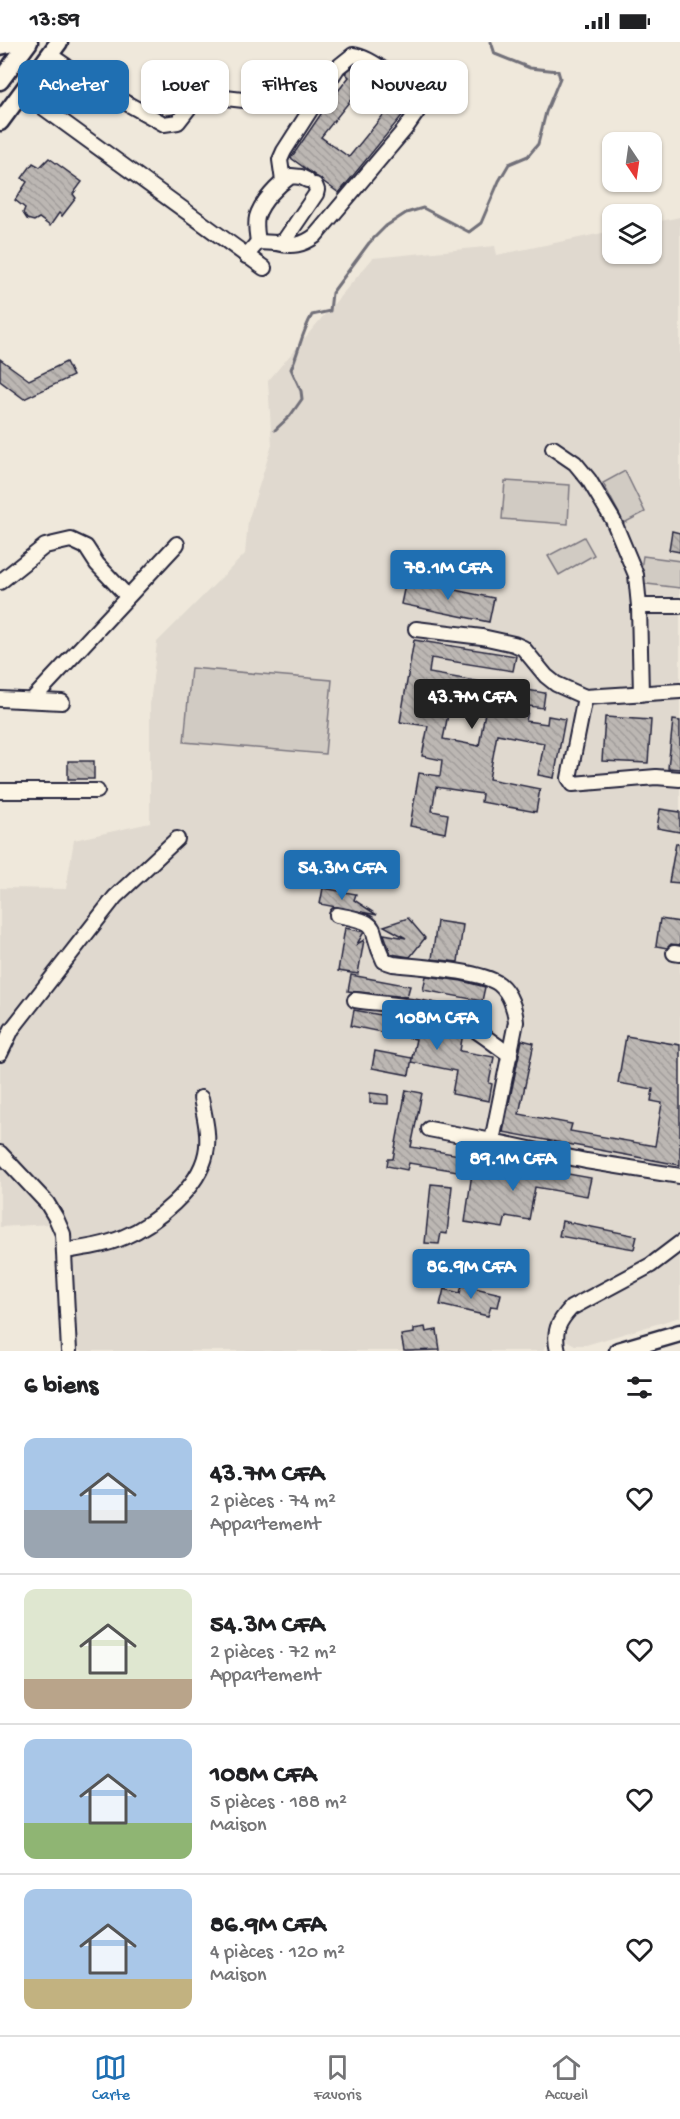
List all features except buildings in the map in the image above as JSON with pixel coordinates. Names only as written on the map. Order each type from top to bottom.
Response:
[{"type":"main road","points":[[0,46],[18,42]]},
{"type":"main road","points":[[1,73],[30,42]]},
{"type":"main road","points":[[0,122],[18,97]]},
{"type":"main road","points":[[618,1351],[680,1333]]},
{"type":"street","points":[[54,48],[92,84],[164,124],[178,122],[199,95],[241,100]]},
{"type":"street","points":[[258,242],[288,246],[305,244],[315,236],[405,129],[417,111],[419,103],[413,94],[368,59],[353,55],[338,68],[284,151],[280,160],[283,181]]},
{"type":"street","points":[[52,114],[264,268]]},
{"type":"street","points":[[246,256],[258,242],[257,218],[261,208],[283,181],[291,176],[301,177],[311,182],[317,190],[316,194],[284,241],[277,243]]},
{"type":"street","points":[[553,448],[582,470],[609,511],[636,575],[641,694]]},
{"type":"street","points":[[0,582],[45,546],[71,540],[86,547],[97,564],[127,596]]},
{"type":"street","points":[[32,700],[177,544]]},
{"type":"street","points":[[639,606],[680,606]]},
{"type":"street","points":[[416,629],[482,637],[514,644],[523,648],[546,676],[556,684],[585,697],[680,691]]},
{"type":"street","points":[[585,697],[569,778],[573,784],[656,777],[680,779]]},
{"type":"street","points":[[0,699],[62,702]]},
{"type":"street","points":[[0,791],[97,791]]},
{"type":"street","points":[[0,1054],[12,1029],[115,897],[177,839]]},
{"type":"street","points":[[338,915],[368,922],[373,928],[384,961],[486,978],[500,985],[515,1009],[516,1022],[492,1141]]},
{"type":"street","points":[[355,1000],[447,1015],[475,1030],[510,1055]]},
{"type":"street","points":[[65,1251],[103,1244],[140,1229],[174,1203],[190,1186],[201,1170],[206,1153],[207,1138],[201,1098]]},
{"type":"street","points":[[429,1129],[586,1161],[680,1176]]},
{"type":"street","points":[[0,1153],[46,1203],[63,1234],[69,1351]]},
{"type":"street","points":[[558,1351],[556,1329],[571,1308],[642,1270],[680,1244]]},
{"type":"shaded area","points":[[680,217],[680,1317],[586,1345],[575,1345],[564,1339],[555,1340],[546,1343],[543,1351],[73,1351],[69,1234],[66,1223],[0,1227],[0,888],[66,889],[74,840],[150,823],[150,705],[157,642],[245,554],[248,521],[272,445],[268,381],[373,258],[495,246],[497,255],[602,233],[602,264],[662,264],[662,221]]},
{"type":"shaded area","points":[[625,471],[645,512],[624,523],[603,483]]},
{"type":"shaded area","points":[[505,481],[570,485],[568,524],[502,519]]},
{"type":"shaded area","points":[[584,537],[594,555],[559,575],[548,556]]},
{"type":"shaded area","points":[[643,556],[680,561],[680,588],[639,583]]},
{"type":"shaded area","points":[[191,668],[332,680],[325,754],[184,742]]},
{"type":"waterway","points":[[275,430],[290,416],[302,399],[301,391],[291,369],[312,315],[330,311],[332,293],[369,243],[386,226],[406,213],[423,208],[469,232],[481,223],[509,164],[528,156],[538,144],[546,112],[560,78],[558,71],[530,68],[495,54],[491,42]]}]
